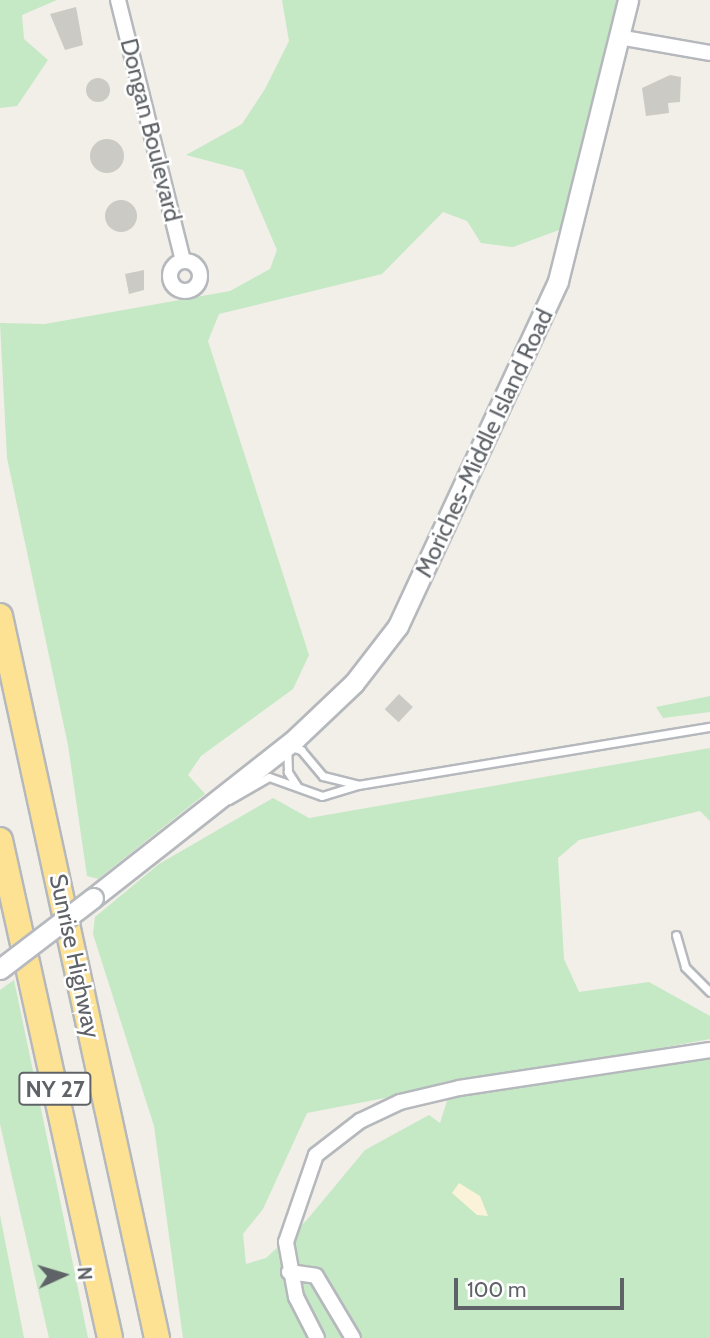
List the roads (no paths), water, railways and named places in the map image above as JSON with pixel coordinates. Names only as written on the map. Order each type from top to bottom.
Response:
[{"type":"highway","name":"Sunrise Highway","points":[[0,616],[157,1338]]},
{"type":"highway","name":"Sunrise Highway","points":[[0,841],[110,1338]]},
{"type":"main road","name":"Moriches-Middle Island Road","points":[[0,969],[287,746],[382,650],[448,527],[567,255],[628,0]]},
{"type":"street","name":"Dongan Boulevard","points":[[118,0],[183,260]]},
{"type":"street","points":[[619,37],[710,52]]},
{"type":"street","points":[[317,1338],[289,1272],[286,1242],[316,1155],[360,1122],[400,1102],[459,1088],[710,1050]]},
{"type":"street","points":[[289,1272],[316,1276],[353,1338]]},
{"type":"lane","points":[[207,808],[268,777],[331,796],[358,785],[710,727]]},
{"type":"lane","points":[[298,786],[288,772],[287,746],[301,750],[323,776],[358,785]]},
{"type":"lane","points":[[676,934],[685,968],[710,992]]}]
